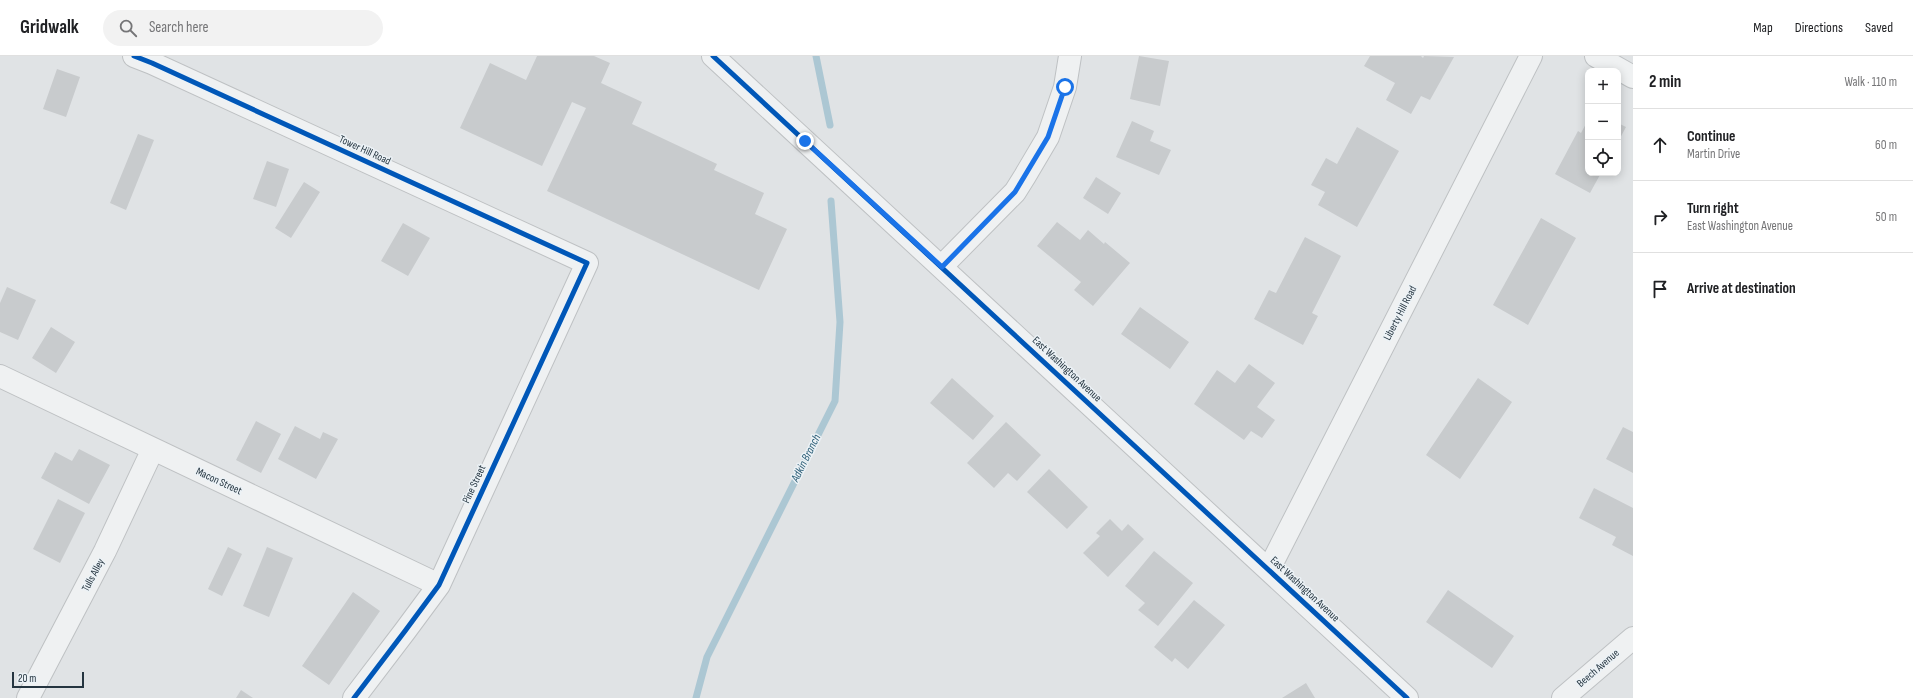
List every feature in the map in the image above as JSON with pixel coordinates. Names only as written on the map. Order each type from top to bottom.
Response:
[{"type":"street","name":"Tower Hill Road","points":[[134,56],[587,263]]},
{"type":"street","name":"East Washington Avenue","points":[[713,56],[1407,698]]},
{"type":"street","points":[[942,267],[1015,192],[1025,176],[1048,137],[1065,87],[1070,56]]},
{"type":"street","name":"Liberty Hill Road","points":[[1269,569],[1531,56]]},
{"type":"street","points":[[1596,56],[1633,77]]},
{"type":"street","name":"Pine Street","points":[[354,698],[406,631],[439,585],[587,263]]},
{"type":"street","name":"Macon Street","points":[[0,376],[439,585]]},
{"type":"street","name":"Tulls Alley","points":[[28,698],[105,551],[153,449]]},
{"type":"street","name":"Beech Avenue","points":[[1563,698],[1633,638]]},
{"type":"building","points":[[537,56],[594,56],[610,63],[601,83],[642,102],[632,124],[717,164],[714,170],[764,193],[755,214],[787,229],[759,290],[547,191],[586,108],[572,102],[542,166],[460,128],[490,63],[526,80]]},
{"type":"building","points":[[1139,56],[1169,61],[1160,106],[1130,99]]},
{"type":"building","points":[[1370,56],[1421,56],[1423,58],[1424,56],[1454,57],[1430,100],[1421,96],[1411,114],[1386,100],[1395,83],[1364,66]]},
{"type":"building","points":[[57,69],[80,77],[66,117],[43,109]]},
{"type":"building","points":[[1132,121],[1154,131],[1150,141],[1171,150],[1159,175],[1116,157]]},
{"type":"building","points":[[1621,124],[1626,127],[1621,136]]},
{"type":"building","points":[[1585,126],[1585,176],[1599,176],[1590,193],[1555,174],[1578,131],[1581,133]]},
{"type":"building","points":[[1357,127],[1399,151],[1357,227],[1318,205],[1325,192],[1311,185],[1326,158],[1337,164]]},
{"type":"building","points":[[138,134],[154,140],[126,210],[110,203]]},
{"type":"building","points":[[267,161],[289,169],[276,207],[253,199]]},
{"type":"building","points":[[1096,177],[1121,193],[1108,214],[1083,198]]},
{"type":"building","points":[[304,182],[320,192],[291,238],[275,228]]},
{"type":"building","points":[[1541,218],[1576,238],[1528,325],[1493,305]]},
{"type":"building","points":[[1057,222],[1080,240],[1088,230],[1130,263],[1093,306],[1074,290],[1081,282],[1037,246]]},
{"type":"building","points":[[403,223],[430,238],[408,276],[381,261]]},
{"type":"building","points":[[1305,237],[1341,256],[1312,313],[1318,316],[1303,345],[1254,319],[1269,290],[1276,293]]},
{"type":"building","points":[[7,287],[36,300],[18,340],[0,332],[0,303]]},
{"type":"building","points":[[1140,307],[1189,342],[1170,369],[1121,334]]},
{"type":"building","points":[[51,327],[75,342],[56,373],[32,358]]},
{"type":"building","points":[[1249,364],[1275,383],[1257,407],[1275,420],[1262,438],[1251,431],[1244,440],[1194,404],[1217,370],[1235,383]]},
{"type":"building","points":[[952,378],[994,416],[973,440],[930,403]]},
{"type":"building","points":[[1478,378],[1512,402],[1460,479],[1426,455]]},
{"type":"building","points":[[256,421],[281,434],[261,473],[236,460]]},
{"type":"building","points":[[1006,422],[1041,455],[1017,481],[1008,473],[994,488],[967,463]]},
{"type":"building","points":[[295,426],[320,439],[323,432],[338,439],[316,479],[278,459]]},
{"type":"building","points":[[1623,427],[1633,432],[1633,473],[1606,459]]},
{"type":"building","points":[[79,449],[110,465],[89,504],[41,478],[55,452],[72,461]]},
{"type":"building","points":[[1049,469],[1088,507],[1067,529],[1027,492]]},
{"type":"building","points":[[1594,488],[1633,508],[1633,556],[1612,545],[1616,537],[1579,518]]},
{"type":"building","points":[[58,499],[85,513],[60,563],[33,549]]},
{"type":"building","points":[[1110,519],[1122,531],[1128,524],[1144,539],[1108,577],[1083,553],[1100,536],[1096,533]]},
{"type":"building","points":[[228,547],[242,554],[222,596],[208,589]]},
{"type":"building","points":[[267,547],[293,558],[269,617],[243,606]]},
{"type":"building","points":[[1154,551],[1193,583],[1158,626],[1138,610],[1145,603],[1125,586]]},
{"type":"building","points":[[1448,590],[1514,636],[1492,668],[1426,622]]},
{"type":"building","points":[[353,592],[380,611],[329,685],[302,666]]},
{"type":"building","points":[[1194,600],[1225,625],[1188,669],[1175,658],[1172,662],[1154,647]]},
{"type":"building","points":[[1306,683],[1315,698],[1282,698]]},
{"type":"building","points":[[241,690],[253,698],[236,698]]},
{"type":"waterway","name":"Adkin Branch","points":[[816,56],[830,125]]},
{"type":"waterway","name":"Adkin Branch","points":[[696,698],[707,657],[835,401],[840,322],[831,201]]},
{"type":"cycle path","points":[[134,56],[587,263],[439,585],[354,698]]},
{"type":"cycle path","points":[[713,56],[1407,698]]},
{"type":"route","points":[[805,141],[942,267],[1015,192],[1048,137],[1065,87]]}]
